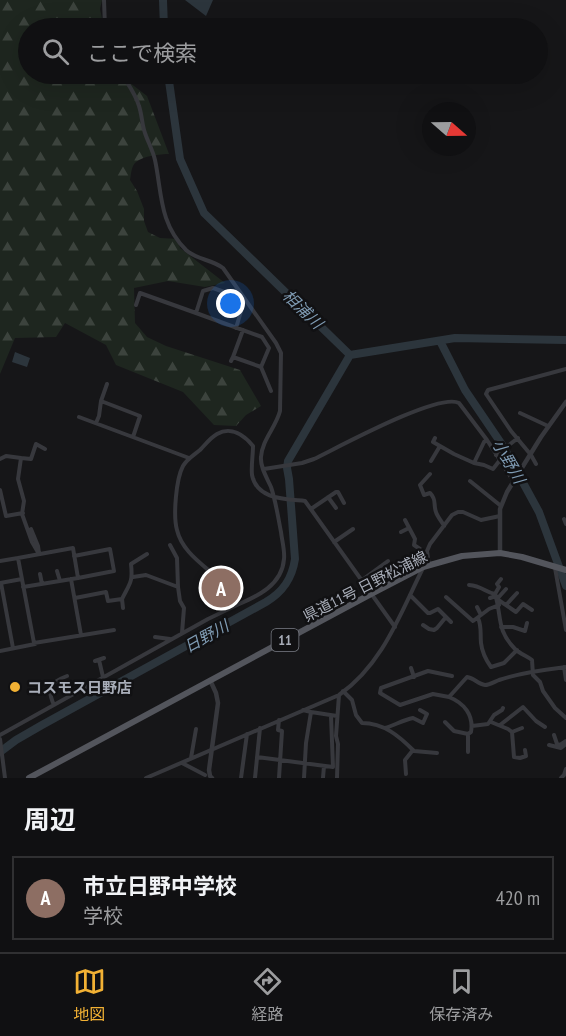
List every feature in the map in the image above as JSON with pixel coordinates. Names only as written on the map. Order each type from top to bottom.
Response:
[{"type":"main road","name":"県道11号 日野松浦線","points":[[29,778],[426,566],[462,556],[500,554],[522,557],[566,570]]},
{"type":"street","points":[[104,0],[105,18]]},
{"type":"street","points":[[5,778],[0,738],[182,633],[265,591],[278,578],[284,559],[276,497],[261,465],[263,447],[279,417],[281,353],[222,268],[188,253],[171,228],[163,210],[155,157],[142,124],[139,106],[127,84]]},
{"type":"street","points":[[195,313],[203,291],[213,288],[244,300]]},
{"type":"street","points":[[136,305],[140,293],[262,338],[269,348],[261,367],[271,392]]},
{"type":"street","points":[[236,328],[242,308]]},
{"type":"street","points":[[243,330],[232,359],[261,367]]},
{"type":"street","points":[[536,464],[486,394],[488,390],[566,369]]},
{"type":"street","points":[[96,423],[106,384]]},
{"type":"street","points":[[264,469],[303,463],[393,420],[429,406],[455,400],[473,421],[514,480]]},
{"type":"street","points":[[100,401],[140,416],[133,437]]},
{"type":"street","points":[[500,554],[501,506],[507,492],[548,426],[566,402]]},
{"type":"street","points":[[520,412],[548,426]]},
{"type":"street","points":[[79,417],[189,458]]},
{"type":"street","points":[[237,605],[228,589],[183,544],[177,532],[175,519],[182,468],[189,458],[216,435],[231,431],[240,434],[253,446],[252,476],[264,494],[305,501],[395,627]]},
{"type":"street","points":[[435,438],[433,442],[474,463],[493,469],[500,460]]},
{"type":"street","points":[[496,455],[518,438]]},
{"type":"street","points":[[474,463],[487,440]]},
{"type":"street","points":[[0,459],[11,456],[31,459],[36,444],[45,449]]},
{"type":"street","points":[[431,461],[440,446]]},
{"type":"street","points":[[21,458],[18,479],[24,501],[22,513],[28,534],[39,554]]},
{"type":"street","points":[[430,474],[420,485],[424,495],[430,493],[434,497],[435,511],[444,526]]},
{"type":"street","points":[[470,481],[501,506]]},
{"type":"street","points":[[0,490],[6,515]]},
{"type":"street","points":[[311,510],[336,492],[344,503]]},
{"type":"street","points":[[328,497],[336,508]]},
{"type":"street","points":[[146,778],[341,693],[379,654],[426,566],[430,544],[452,515],[458,512],[481,520],[500,516]]},
{"type":"street","points":[[0,516],[22,513]]},
{"type":"street","points":[[405,520],[415,539],[414,545],[427,556]]},
{"type":"street","points":[[334,542],[353,528]]},
{"type":"street","points":[[401,532],[409,528]]},
{"type":"street","points":[[31,529],[39,546],[39,554]]},
{"type":"street","points":[[408,547],[415,542]]},
{"type":"street","points":[[170,545],[177,558],[178,587],[180,601],[184,608],[182,633]]},
{"type":"street","points":[[0,561],[73,548],[78,578]]},
{"type":"street","points":[[24,588],[114,571],[110,549],[74,556]]},
{"type":"street","points":[[123,608],[122,599],[131,583],[131,564],[147,554]]},
{"type":"street","points":[[18,558],[34,643]]},
{"type":"street","points":[[362,580],[388,561]]},
{"type":"street","points":[[555,567],[566,630]]},
{"type":"street","points":[[57,571],[60,581]]},
{"type":"street","points":[[40,574],[42,584]]},
{"type":"street","points":[[132,577],[146,575],[178,587]]},
{"type":"street","points":[[13,648],[0,583],[22,579]]},
{"type":"street","points":[[71,579],[81,635]]},
{"type":"street","points":[[501,579],[497,584],[499,587],[496,596],[501,627],[517,650],[532,660],[533,675],[540,682],[543,691],[555,708],[566,718]]},
{"type":"street","points":[[469,585],[482,587],[516,612],[523,604],[532,610]]},
{"type":"street","points":[[490,598],[506,589]]},
{"type":"street","points":[[75,597],[106,592],[108,601],[122,599]]},
{"type":"street","points":[[506,605],[517,593]]},
{"type":"street","points":[[410,595],[428,613],[438,609],[451,622]]},
{"type":"street","points":[[446,597],[454,605],[460,607],[473,621],[489,609],[499,605]]},
{"type":"street","points":[[477,608],[482,632],[481,643],[490,667],[504,663],[517,650]]},
{"type":"street","points":[[423,625],[434,630],[446,617]]},
{"type":"street","points":[[501,627],[513,627],[525,631],[528,623]]},
{"type":"street","points":[[0,651],[114,630]]},
{"type":"street","points":[[154,638],[171,640]]},
{"type":"street","points":[[100,660],[103,677]]},
{"type":"street","points":[[449,697],[467,677],[472,677],[483,685],[487,685],[533,672],[565,667],[566,680]]},
{"type":"street","points":[[411,668],[414,676]]},
{"type":"street","points":[[450,674],[428,671],[381,688],[380,693],[400,705],[433,694],[449,697],[465,706],[472,726],[468,734],[468,752]]},
{"type":"street","points":[[54,705],[51,698],[53,683],[65,675]]},
{"type":"street","points":[[182,762],[208,777],[218,703],[210,680]]},
{"type":"street","points":[[337,778],[338,744],[336,736],[341,693]]},
{"type":"street","points":[[341,693],[352,700],[356,715],[362,723],[374,723],[392,731],[413,750],[437,753]]},
{"type":"street","points":[[499,725],[523,707],[545,727]]},
{"type":"street","points":[[472,726],[488,724],[502,708]]},
{"type":"street","points":[[303,710],[338,716]]},
{"type":"street","points":[[385,728],[413,718],[422,724],[427,714],[420,710]]},
{"type":"street","points":[[304,778],[311,712]]},
{"type":"street","points":[[257,757],[333,767],[332,716]]},
{"type":"street","points":[[279,720],[278,730],[282,731],[279,778]]},
{"type":"street","points":[[446,722],[454,731],[468,734]]},
{"type":"street","points":[[491,722],[512,732]]},
{"type":"street","points":[[255,778],[260,728]]},
{"type":"street","points":[[512,732],[522,728]]},
{"type":"street","points":[[191,758],[196,729]]},
{"type":"street","points":[[512,732],[514,757],[526,756],[525,750]]},
{"type":"street","points":[[242,778],[247,734]]},
{"type":"street","points":[[554,735],[557,744],[566,743]]},
{"type":"street","points":[[549,745],[561,748],[566,743]]},
{"type":"street","points":[[406,774],[405,760],[413,750]]},
{"type":"street","points":[[323,778],[324,766]]},
{"type":"street","points":[[561,778],[566,769]]},
{"type":"green space","points":[[0,0],[102,0],[100,9],[102,18],[18,18],[18,84],[131,84],[147,96],[169,154],[143,158],[132,168],[130,180],[144,209],[144,221],[148,232],[160,238],[178,239],[180,248],[225,283],[205,287],[168,281],[134,288],[135,323],[147,337],[166,346],[240,370],[261,406],[246,415],[236,426],[214,425],[183,392],[116,365],[106,345],[65,323],[56,337],[15,338],[0,374]]},
{"type":"shaded area","points":[[185,0],[213,0],[206,16]]},
{"type":"shaded area","points":[[15,352],[30,358],[27,367],[12,362]]},
{"type":"waterway","name":"相浦川","points":[[163,0],[164,18]]},
{"type":"waterway","name":"相浦川","points":[[169,84],[180,159],[204,213],[350,355],[455,338],[566,340]]},
{"type":"waterway","name":"小野川","points":[[440,341],[465,390],[503,446],[539,512],[566,586]]},
{"type":"waterway","name":"日野川","points":[[0,752],[42,725],[266,602],[282,589],[292,573],[295,559],[288,461],[350,355]]},
{"type":"place","name":"市立日野中学校","points":[[221,588]]},
{"type":"place","name":"コスモス日野店","points":[[15,687]]}]
